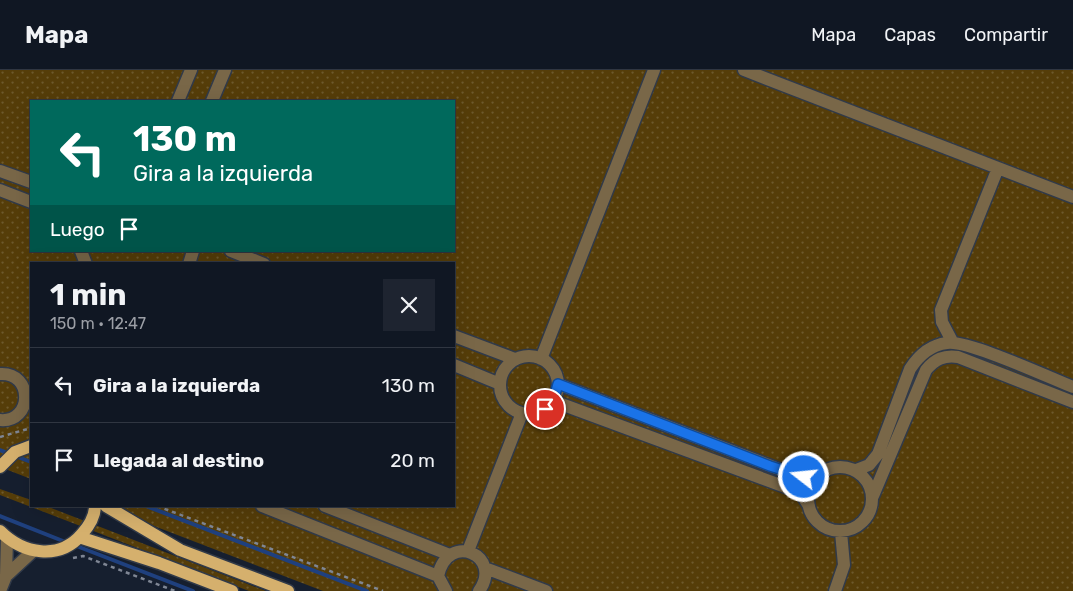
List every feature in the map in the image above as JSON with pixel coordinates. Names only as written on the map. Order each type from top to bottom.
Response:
[{"type":"main road","points":[[1,465],[15,452],[30,446]]},
{"type":"main road","points":[[4,535],[19,546],[33,551],[44,553],[62,549],[79,537],[88,527],[95,507]]},
{"type":"main road","points":[[108,507],[180,550],[288,591]]},
{"type":"main road","points":[[79,537],[158,562],[232,591]]},
{"type":"street","points":[[178,100],[190,70]]},
{"type":"street","points":[[212,100],[225,70]]},
{"type":"street","points":[[541,359],[654,70]]},
{"type":"street","points":[[744,70],[1073,197]]},
{"type":"street","points":[[953,343],[942,322],[941,310],[998,168]]},
{"type":"street","points":[[0,171],[30,182]]},
{"type":"street","points":[[0,190],[30,202]]},
{"type":"street","points":[[234,252],[259,262]]},
{"type":"street","points":[[455,336],[515,359]]},
{"type":"street","points":[[856,470],[869,465],[878,454],[910,369],[930,348],[953,343],[1073,387]]},
{"type":"street","points":[[526,356],[541,359],[548,363],[555,373],[558,384],[553,401],[539,412],[522,413],[512,408],[504,400],[500,384],[506,367],[515,359],[526,356]]},
{"type":"street","points":[[553,401],[791,489],[802,495],[818,523],[840,532],[861,524],[870,511],[873,496],[926,370],[937,360],[943,357],[958,357],[1073,402]]},
{"type":"street","points":[[455,365],[500,384]]},
{"type":"street","points":[[0,374],[14,376],[28,390],[26,403],[22,410],[11,419],[0,420]]},
{"type":"street","points":[[558,384],[797,476],[810,477],[822,474]]},
{"type":"street","points":[[468,551],[522,413]]},
{"type":"street","points":[[810,506],[808,494],[814,480],[826,470],[841,467],[856,470],[868,481],[873,496]]},
{"type":"street","points":[[265,507],[438,576],[446,591]]},
{"type":"street","points":[[328,507],[450,555]]},
{"type":"street","points":[[835,591],[844,565],[840,532]]},
{"type":"street","points":[[0,591],[6,576],[4,535]]},
{"type":"street","points":[[6,576],[33,551]]},
{"type":"street","points":[[438,576],[445,558],[456,551],[468,551],[479,557],[485,568],[486,580],[480,591]]},
{"type":"street","points":[[485,568],[546,591]]},
{"type":"path","points":[[0,438],[30,428]]},
{"type":"path","points":[[160,507],[383,591]]},
{"type":"path","points":[[67,559],[83,556],[174,591]]},
{"type":"shaded area","points":[[0,70],[1073,70],[1073,591],[323,591],[105,507],[455,507],[455,262],[30,262],[30,479],[0,467]]},
{"type":"shaded area","points":[[0,489],[30,500],[30,507],[0,495]]},
{"type":"shaded area","points":[[31,507],[49,507],[266,591],[249,591]]},
{"type":"waterway","points":[[0,450],[30,462]]},
{"type":"waterway","points":[[149,507],[367,591]]},
{"type":"waterway","points":[[0,516],[68,543]]},
{"type":"waterway","points":[[74,545],[193,591]]},
{"type":"route","points":[[545,409],[553,401],[557,393],[558,384],[770,466],[804,477]]}]
